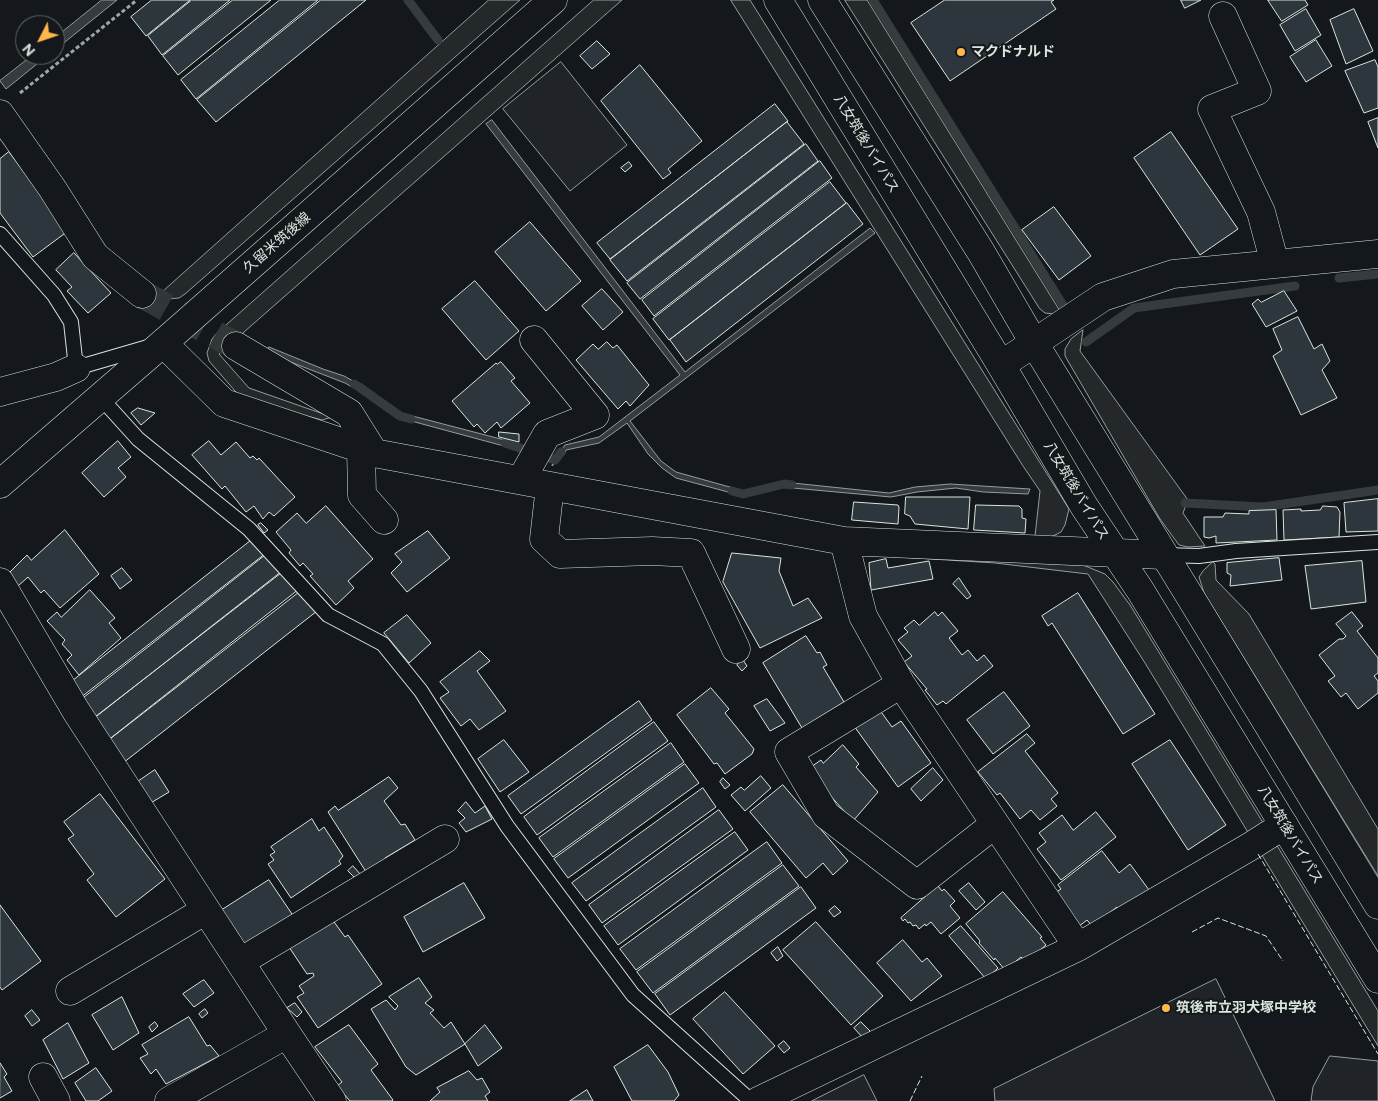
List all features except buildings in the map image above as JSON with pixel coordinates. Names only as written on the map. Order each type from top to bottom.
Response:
[{"type":"main road","name":"久留米筑後線","points":[[0,484],[553,0]]},
{"type":"main road","name":"八女筑後バイパス","points":[[778,0],[1001,365],[1084,506],[1140,590],[1378,979]]},
{"type":"main road","points":[[822,0],[981,252],[1034,343],[1136,507],[1378,906]]},
{"type":"main road","points":[[1223,16],[1257,90],[1212,109],[1261,212],[1275,264]]},
{"type":"main road","points":[[8,106],[52,188],[95,256],[142,294]]},
{"type":"main road","points":[[1001,365],[1103,297],[1173,274],[1378,254]]},
{"type":"main road","points":[[521,480],[547,434],[594,415],[534,340]]},
{"type":"main road","points":[[163,343],[224,403],[367,451],[844,541],[1163,554]]},
{"type":"main road","points":[[236,346],[349,413],[367,451],[362,495],[384,520]]},
{"type":"main road","points":[[0,392],[56,377],[76,368]]},
{"type":"main road","points":[[550,486],[544,539],[560,554],[652,551],[691,553],[736,649]]},
{"type":"main road","points":[[844,541],[863,616],[901,684],[1078,947]]},
{"type":"main road","points":[[0,582],[76,711],[332,1101]]},
{"type":"main road","points":[[901,684],[789,752],[826,815],[917,885],[995,824]]},
{"type":"main road","points":[[758,1101],[1078,947],[1284,825]]},
{"type":"main road","points":[[240,962],[445,839]]},
{"type":"main road","points":[[70,991],[206,910]]},
{"type":"main road","points":[[169,1101],[287,1034]]},
{"type":"main road","points":[[43,1077],[56,1101]]},
{"type":"lane","points":[[0,234],[54,295],[71,322],[76,368],[163,343]]},
{"type":"lane","points":[[100,397],[138,439],[249,529],[328,615],[383,644],[421,691],[507,826],[633,995],[752,1101]]},
{"type":"lane","points":[[1163,554],[1199,556],[1236,551],[1378,542]]},
{"type":"path","points":[[8,106],[137,0]]},
{"type":"shaded area","points":[[102,0],[117,0],[65,42],[65,30]]},
{"type":"shaded area","points":[[489,0],[520,0],[185,294],[179,298],[168,299],[158,296]]},
{"type":"shaded area","points":[[594,0],[622,0],[219,354],[249,388],[332,417],[322,420],[242,399],[209,361],[207,353],[212,339],[217,333]]},
{"type":"shaded area","points":[[731,0],[750,0],[1069,509],[1061,532],[1049,538],[1035,536],[1040,491]]},
{"type":"shaded area","points":[[845,0],[867,0],[1060,311],[1054,314],[1045,313],[1040,309]]},
{"type":"shaded area","points":[[561,62],[627,145],[570,191],[503,109]]},
{"type":"shaded area","points":[[20,65],[36,65],[6,89],[0,81]]},
{"type":"shaded area","points":[[492,120],[685,372],[870,228],[875,233],[630,421],[661,461],[676,472],[744,491],[743,496],[676,478],[662,468],[648,454],[627,423],[599,443],[566,450],[564,455],[552,466],[554,456],[565,445],[599,437],[680,375],[486,124]]},
{"type":"shaded area","points":[[1083,330],[1080,351],[1188,500],[1183,513],[1205,546],[1188,547],[1179,545],[1160,519],[1065,356],[1065,349],[1071,339]]},
{"type":"shaded area","points":[[269,347],[344,376],[364,387],[361,392],[345,383],[267,353]]},
{"type":"shaded area","points":[[401,413],[516,443],[515,449],[400,418]]},
{"type":"shaded area","points":[[783,482],[889,493],[915,487],[950,484],[1030,489],[1028,494],[983,492],[956,488],[891,497],[782,487]]},
{"type":"shaded area","points":[[867,555],[1083,565],[1105,574],[1130,605],[1378,1011],[1378,1046],[1145,663],[1088,574],[995,563]]},
{"type":"shaded area","points":[[1213,562],[1215,564],[1216,580],[1249,614],[1378,829],[1378,876],[1204,593],[1199,577]]},
{"type":"shaded area","points":[[1216,979],[1275,1101],[995,1101],[994,1089]]},
{"type":"shaded area","points":[[1330,1056],[1378,1061],[1378,1101],[1311,1101],[1313,1087]]},
{"type":"shaded area","points":[[864,1075],[877,1101],[812,1101]]},
{"type":"waterway","points":[[408,0],[438,40]]},
{"type":"waterway","points":[[873,0],[1064,307]]},
{"type":"waterway","points":[[1339,278],[1378,274]]},
{"type":"waterway","points":[[1086,342],[1134,308],[1295,286]]},
{"type":"waterway","points":[[354,384],[400,416],[411,419]]},
{"type":"waterway","points":[[505,443],[555,460],[561,452]]},
{"type":"waterway","points":[[732,491],[743,494],[784,484],[792,485]]},
{"type":"waterway","points":[[1185,503],[1263,507],[1378,490]]},
{"type":"tunnel","points":[[142,294],[236,346]]},
{"type":"fence","points":[[1258,854],[1378,1054]]},
{"type":"fence","points":[[1192,932],[1218,918],[1266,936],[1283,961]]},
{"type":"fence","points":[[910,1101],[922,1076]]},
{"type":"place","name":"マクドナルド","points":[[961,52]]},
{"type":"place","name":"筑後市立羽犬塚中学校","points":[[1166,1008]]}]
